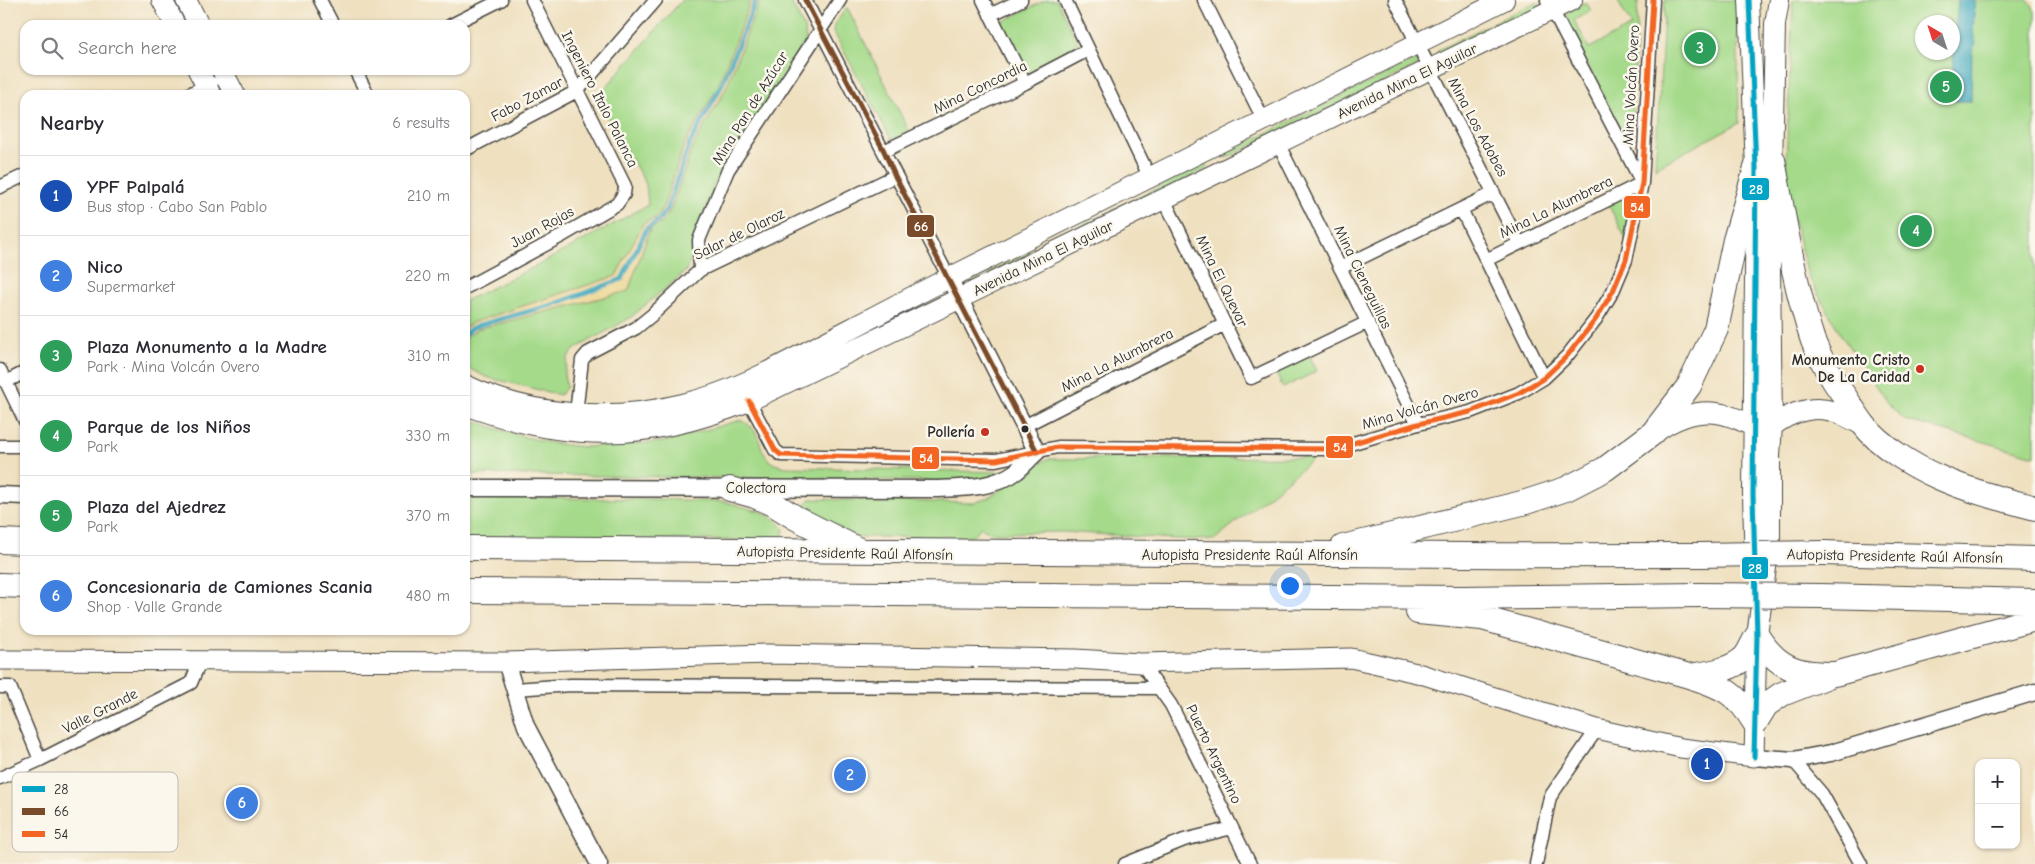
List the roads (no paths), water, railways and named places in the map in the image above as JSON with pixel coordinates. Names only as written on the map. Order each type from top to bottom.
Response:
[{"type":"highway","points":[[1764,164],[1786,232],[1814,342],[1822,362],[1864,426],[1897,454],[1938,477],[1984,494],[2035,508]]},
{"type":"highway","points":[[1302,556],[1441,524],[1566,489],[1605,469],[1653,434],[1689,386],[1716,329],[1735,240],[1764,164]]},
{"type":"highway","points":[[730,488],[775,505],[796,518],[867,554]]},
{"type":"highway","points":[[0,542],[20,542]]},
{"type":"highway","name":"Autopista Presidente Raúl Alfonsín","points":[[470,548],[867,554],[1302,556],[1823,553],[2035,559]]},
{"type":"highway","points":[[0,585],[20,586]]},
{"type":"highway","points":[[470,591],[1463,598],[1699,595],[2035,601]]},
{"type":"highway","points":[[1118,596],[1146,607],[1384,608],[1482,618],[1711,683],[1744,704],[1755,723],[1766,705],[1782,694],[1835,674],[2035,619]]},
{"type":"highway","points":[[1689,676],[1732,666],[1745,656],[1757,636],[1765,649],[1784,666],[1812,674],[1835,674]]},
{"type":"main road","points":[[162,0],[172,20]]},
{"type":"main road","points":[[186,0],[196,20]]},
{"type":"main road","name":"Avenida Mina El Aguilar","points":[[470,387],[513,403],[576,414],[618,414],[650,411],[710,396],[766,373],[949,278],[1504,0]]},
{"type":"main road","name":"Avenida Mina El Aguilar","points":[[470,407],[513,421],[583,433],[645,430],[682,424],[716,415],[749,402],[1430,70],[1550,5],[1572,0]]},
{"type":"main road","points":[[0,660],[506,662],[768,654],[1076,659],[1141,663],[1351,658],[1420,674],[1597,729],[1681,748],[1754,757],[1757,636],[1753,495],[1762,440],[1770,268],[1764,164],[1749,0]]},
{"type":"main road","points":[[1764,164],[1775,24],[1779,0]]},
{"type":"main road","points":[[224,75],[232,90]]},
{"type":"main road","points":[[1210,148],[1220,172]]},
{"type":"main road","points":[[1762,440],[1794,413],[1814,410],[1832,410],[1864,426]]},
{"type":"main road","points":[[1653,434],[1680,417],[1697,412],[1717,412],[1762,440]]},
{"type":"street","points":[[320,0],[330,20]]},
{"type":"street","points":[[461,20],[501,0]]},
{"type":"street","name":"Ingeniero Italo Palanca","points":[[532,0],[625,186]]},
{"type":"street","name":"Fabo Zamar","points":[[470,147],[577,91],[656,0]]},
{"type":"street","points":[[805,0],[960,298],[1037,452]]},
{"type":"street","name":"Mina Pan de Azúcar","points":[[700,270],[699,240],[728,170],[840,0]]},
{"type":"street","points":[[983,0],[1025,83]]},
{"type":"street","points":[[990,15],[1021,0]]},
{"type":"street","points":[[1065,0],[1150,178]]},
{"type":"street","points":[[1204,0],[1264,121]]},
{"type":"street","name":"Mina Los Adobes","points":[[1395,0],[1519,243]]},
{"type":"street","name":"Mina Volcán Overo","points":[[749,402],[775,450],[782,455],[996,460],[1058,447],[1333,450],[1418,424],[1470,412],[1518,393],[1544,378],[1567,356],[1596,319],[1613,291],[1626,260],[1642,183],[1653,0]]},
{"type":"street","points":[[1550,5],[1642,183]]},
{"type":"street","name":"Mina Concordia","points":[[884,151],[1025,83],[1088,50]]},
{"type":"street","points":[[205,84],[220,75]]},
{"type":"street","points":[[359,75],[366,90]]},
{"type":"street","name":"Mina Cieneguillas","points":[[1278,144],[1418,424]]},
{"type":"street","name":"Salar de Olaroz","points":[[576,414],[582,360],[588,353],[636,328],[700,270],[895,176]]},
{"type":"street","points":[[0,188],[20,178]]},
{"type":"street","name":"Mina La Alumbrera","points":[[1486,260],[1642,183]]},
{"type":"street","name":"Juan Rojas","points":[[470,285],[617,204],[624,194],[625,186]]},
{"type":"street","points":[[1340,268],[1494,193]]},
{"type":"street","name":"Mina El Quevar","points":[[1164,199],[1251,378],[1368,322]]},
{"type":"street","points":[[1460,209],[1544,378]]},
{"type":"street","name":"Mina La Alumbrera","points":[[1024,426],[1225,324]]},
{"type":"street","points":[[20,373],[3,376],[20,411]]},
{"type":"street","points":[[0,446],[20,446]]},
{"type":"street","name":"Colectora","points":[[470,488],[967,488],[991,484],[1016,471],[1037,452]]},
{"type":"street","points":[[0,495],[20,496]]},
{"type":"street","name":"Valle Grande","points":[[13,772],[190,683],[201,660]]},
{"type":"street","points":[[506,662],[526,726],[599,864]]},
{"type":"street","name":"Puerto Argentino","points":[[1141,663],[1171,705],[1250,864]]},
{"type":"street","points":[[515,689],[570,685],[1159,688]]},
{"type":"street","points":[[5,687],[40,760]]},
{"type":"street","points":[[1754,757],[1793,760],[1831,753],[2035,692]]},
{"type":"street","points":[[1536,864],[1550,797],[1597,729]]},
{"type":"street","points":[[1793,760],[1822,794],[1861,864]]},
{"type":"street","name":"Valle Grande","points":[[0,778],[12,773]]},
{"type":"street","points":[[1125,864],[1184,840],[1232,828]]},
{"type":"water","points":[[1958,0],[1975,0],[1973,33],[1976,43],[1972,51],[1971,101],[1954,101],[1954,60],[1960,60],[1960,15],[1957,15]]},
{"type":"waterway","points":[[470,330],[479,325],[552,305],[622,279],[647,228],[659,220],[667,209],[689,145],[721,87],[756,0]]},
{"type":"place","name":"Plaza Monumento a la Madre","points":[[1700,48]]},
{"type":"place","name":"Plaza del Ajedrez","points":[[1946,87]]},
{"type":"place","name":"Parque de los Niños","points":[[1916,231]]},
{"type":"place","name":"Monumento Cristo De La Caridad","points":[[1920,369]]},
{"type":"place","name":"Pollería","points":[[985,432]]},
{"type":"place","name":"YPF Palpalá","points":[[1707,764]]},
{"type":"place","name":"Nico","points":[[850,775]]},
{"type":"place","name":"Concesionaria de Camiones Scania","points":[[242,803]]}]
